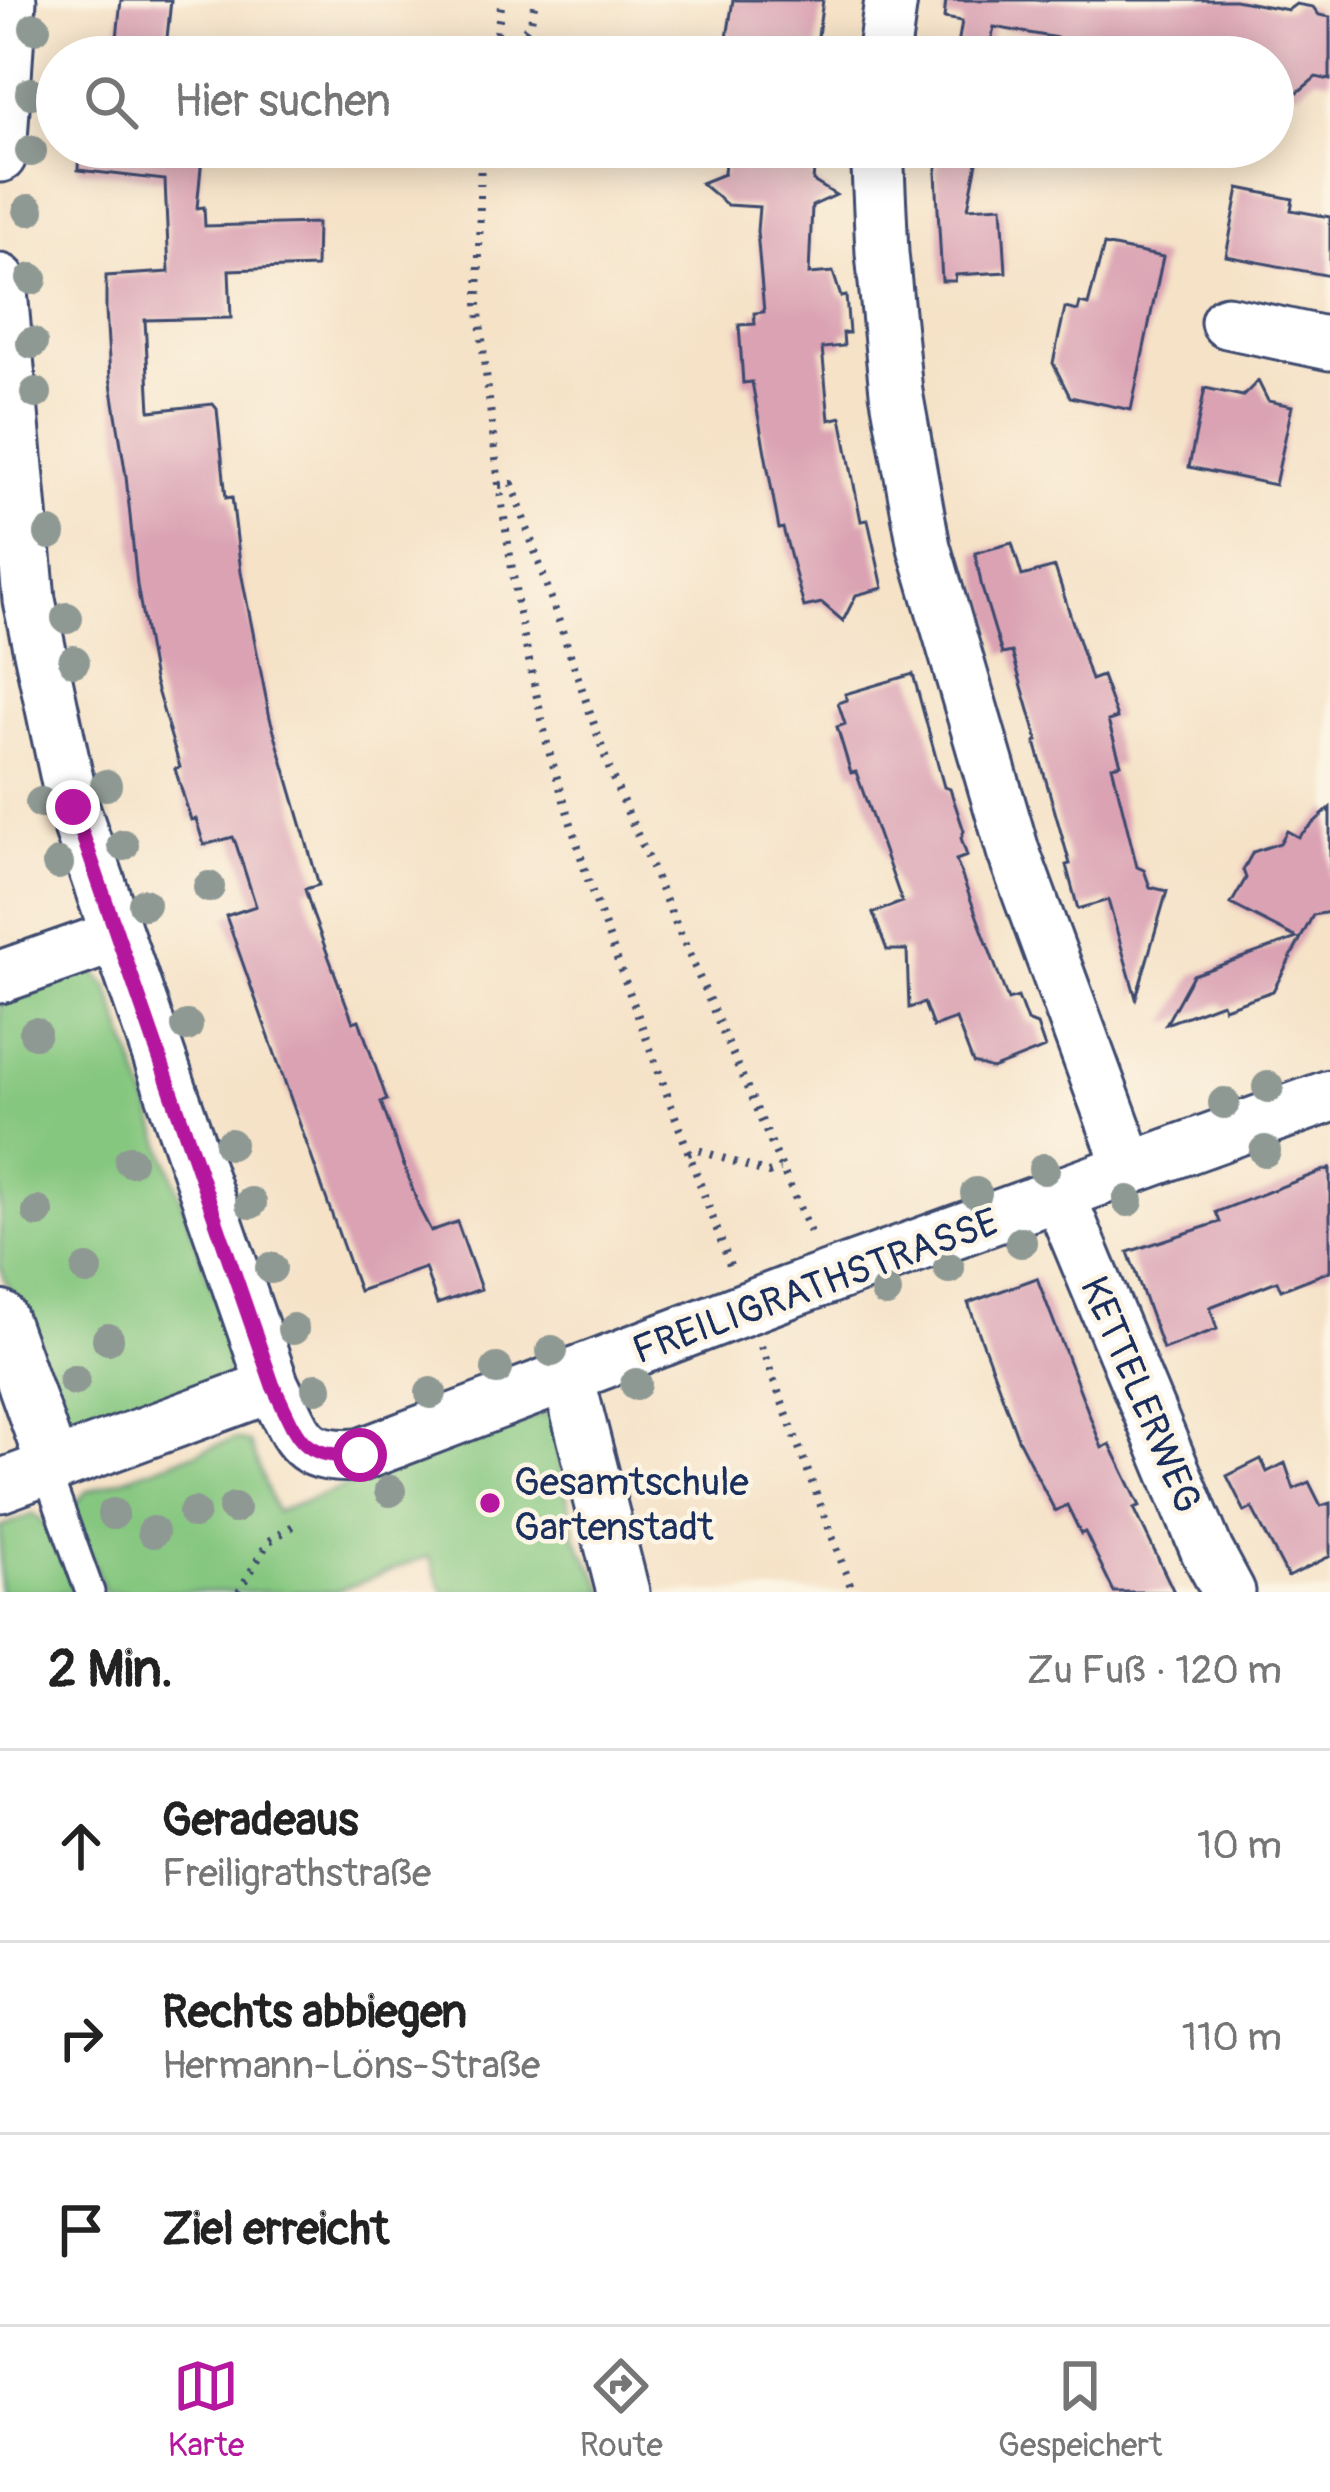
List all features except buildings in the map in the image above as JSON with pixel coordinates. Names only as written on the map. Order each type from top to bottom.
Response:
[{"type":"street","points":[[0,156],[10,0]]},
{"type":"street","points":[[886,36],[891,0]]},
{"type":"street","points":[[879,168],[896,392],[924,547],[1013,851],[1130,1169]]},
{"type":"street","points":[[0,280],[28,600],[73,807],[273,1386],[0,1486]]},
{"type":"street","points":[[1227,322],[1330,344]]},
{"type":"street","points":[[0,976],[115,938]]},
{"type":"street","name":"FREILIGRATHSTRASSE","points":[[273,1386],[302,1442],[324,1457],[360,1455],[663,1340],[804,1273],[1059,1195],[1330,1096]]},
{"type":"street","name":"KETTELERWEG","points":[[1059,1195],[1207,1551],[1229,1592]]},
{"type":"street","points":[[0,1316],[53,1466]]},
{"type":"street","points":[[568,1377],[623,1592]]},
{"type":"lane","points":[[53,1466],[53,1490],[90,1592]]},
{"type":"path","points":[[496,36],[502,0]]},
{"type":"path","points":[[520,36],[531,22],[535,0]]},
{"type":"path","points":[[481,168],[478,304],[499,485],[519,614],[548,748],[589,883],[732,1269]]},
{"type":"path","points":[[499,485],[512,484],[611,774],[780,1168],[804,1273]]},
{"type":"path","points":[[688,1153],[698,1150],[768,1173],[780,1168]]},
{"type":"path","points":[[757,1335],[853,1592]]},
{"type":"path","points":[[239,1592],[268,1542],[293,1526]]},
{"type":"green space","points":[[92,970],[108,987],[235,1356],[224,1379],[81,1432],[63,1425],[50,1407],[0,1265],[0,992]]},
{"type":"green space","points":[[543,1414],[556,1417],[575,1537],[606,1592],[443,1592],[429,1556],[335,1592],[105,1592],[76,1521],[75,1504],[86,1492],[235,1439],[249,1442],[276,1512]]},
{"type":"green space","points":[[34,1514],[51,1530],[75,1592],[0,1592],[0,1527]]},
{"type":"place","name":"Gesamtschule Gartenstadt","points":[[490,1503]]},
{"type":"route","points":[[73,807],[273,1386],[302,1442],[324,1457],[360,1455]]}]
